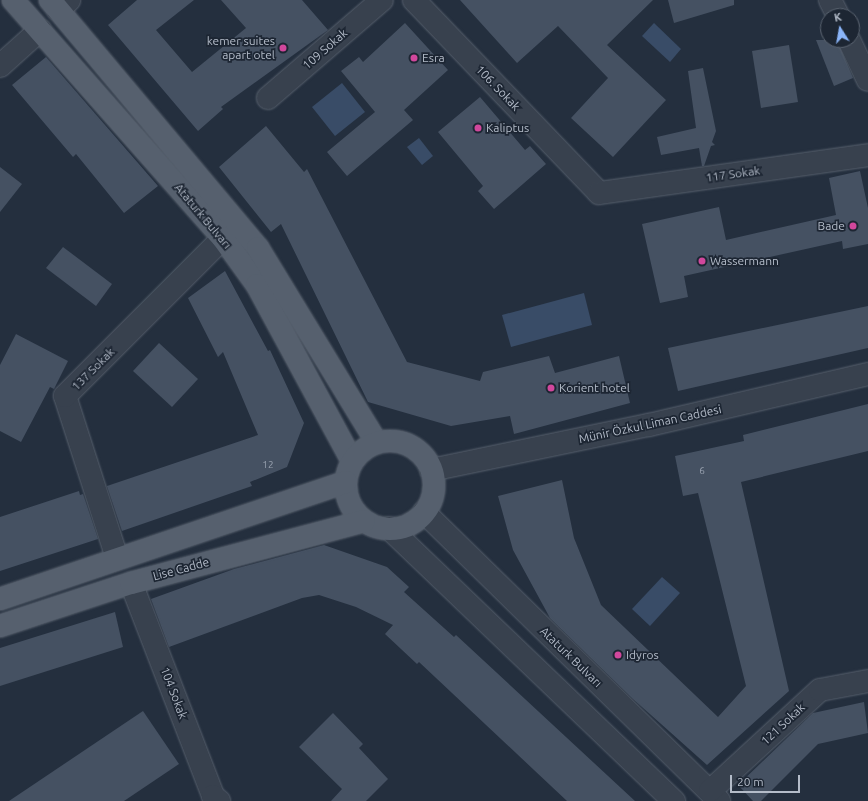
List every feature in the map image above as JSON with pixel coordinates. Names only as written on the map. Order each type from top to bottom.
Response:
[{"type":"main road","name":"Ataturk Bulvarı","points":[[13,0],[223,238],[257,285],[352,461]]},
{"type":"main road","name":"Ataturk Bulvarı","points":[[59,3],[258,248],[377,443]]},
{"type":"main road","points":[[391,441],[404,443],[420,454],[431,470],[434,484],[431,499],[424,512],[402,527],[389,528],[364,521],[354,510],[347,497],[346,482],[352,461],[368,447],[377,443],[391,441]]},
{"type":"main road","points":[[0,599],[117,558],[346,482]]},
{"type":"main road","name":"Lise Cadde","points":[[0,626],[131,582],[364,521]]},
{"type":"street","name":"109 Sokak","points":[[268,98],[382,0]]},
{"type":"street","name":"106. Sokak","points":[[422,3],[599,193]]},
{"type":"street","points":[[0,66],[40,30]]},
{"type":"street","points":[[853,48],[868,80]]},
{"type":"street","name":"117 Sokak","points":[[599,193],[868,155]]},
{"type":"street","name":"137 Sokak","points":[[117,558],[65,396],[223,238]]},
{"type":"street","name":"Münir Özkul Liman Caddesi","points":[[431,470],[650,425],[868,374]]},
{"type":"street","name":"Ataturk Bulvarı","points":[[424,512],[715,796]]},
{"type":"street","points":[[389,528],[674,801]]},
{"type":"street","name":"104 Sokak","points":[[131,582],[213,796],[219,801]]},
{"type":"street","name":"121 Sokak","points":[[715,796],[820,690],[868,681]]},
{"type":"water","points":[[654,23],[681,49],[670,62],[642,36]]},
{"type":"water","points":[[342,83],[365,112],[335,136],[312,107]]},
{"type":"water","points":[[419,138],[433,156],[422,165],[407,147]]},
{"type":"water","points":[[584,293],[592,325],[511,347],[502,315]]},
{"type":"water","points":[[662,577],[680,593],[650,626],[632,609]]},
{"type":"building","points":[[137,0],[194,0],[156,30],[192,72],[246,28],[221,0],[302,0],[328,30],[221,107],[223,109],[198,131],[108,25]]},
{"type":"building","points":[[460,0],[653,0],[607,45],[666,100],[613,157],[571,118],[608,78],[558,26],[517,63]]},
{"type":"building","points":[[668,0],[734,0],[734,5],[674,23]]},
{"type":"building","points":[[405,23],[448,70],[404,110],[413,120],[347,176],[327,152],[375,112],[341,71],[359,57],[363,62]]},
{"type":"building","points":[[816,40],[820,40],[820,48],[840,48],[853,78],[834,86]]},
{"type":"building","points":[[789,45],[798,102],[761,108],[752,51]]},
{"type":"building","points":[[46,57],[158,186],[124,213],[76,154],[73,157],[12,85]]},
{"type":"building","points":[[703,68],[716,131],[712,142],[715,145],[711,146],[704,166],[702,166],[699,148],[661,155],[657,137],[696,128],[688,71]]},
{"type":"building","points":[[480,97],[525,150],[530,146],[546,164],[494,209],[478,191],[483,186],[438,132]]},
{"type":"building","points":[[266,126],[304,172],[307,169],[407,362],[480,381],[483,372],[549,356],[555,373],[619,356],[630,403],[514,434],[510,416],[451,426],[368,402],[281,224],[271,232],[219,167]]},
{"type":"building","points":[[0,167],[22,184],[0,212]]},
{"type":"building","name":"Wassermann","points":[[860,171],[868,208],[868,244],[843,249],[842,241],[684,276],[688,297],[660,303],[642,224],[719,207],[726,240],[836,215],[829,178]]},
{"type":"building","points":[[63,247],[112,284],[96,306],[46,268]]},
{"type":"building","points":[[225,271],[268,351],[270,350],[304,423],[287,467],[250,482],[252,486],[122,531],[107,486],[258,435],[223,352],[218,357],[188,298]]},
{"type":"building","points":[[868,306],[868,348],[678,391],[668,348]]},
{"type":"building","points":[[16,334],[68,361],[54,389],[50,387],[21,442],[0,431],[0,365]]},
{"type":"building","points":[[159,343],[198,379],[172,407],[133,371]]},
{"type":"building","points":[[868,404],[868,451],[741,482],[789,691],[707,765],[633,699],[550,618],[513,550],[498,496],[562,480],[574,538],[601,605],[718,717],[746,686],[698,493],[683,496],[675,456],[744,441],[743,435]]},
{"type":"building","points":[[79,491],[80,495],[83,494],[98,539],[0,571],[0,517]]},
{"type":"building","points":[[324,545],[387,567],[409,587],[404,592],[454,637],[456,635],[635,801],[567,801],[419,662],[417,664],[385,634],[393,625],[356,607],[319,595],[302,598],[169,647],[151,599],[234,569]]},
{"type":"building","points":[[115,612],[123,647],[0,686],[0,648]]},
{"type":"building","points":[[864,702],[868,733],[818,744],[761,801],[753,801],[738,785],[813,713]]},
{"type":"building","points":[[143,711],[179,764],[124,801],[9,801]]},
{"type":"building","points":[[333,713],[363,744],[359,748],[388,779],[366,801],[331,801],[342,789],[299,747]]},
{"type":"place","name":"kemer suites apart otel","points":[[283,48]]},
{"type":"place","name":"Esra","points":[[414,58]]},
{"type":"place","name":"Kaliptus","points":[[478,128]]},
{"type":"place","name":"Bade","points":[[853,226]]},
{"type":"place","name":"Wassermann","points":[[702,261]]},
{"type":"place","name":"Korient hotel","points":[[551,388]]},
{"type":"place","name":"Idyros","points":[[618,655]]}]
